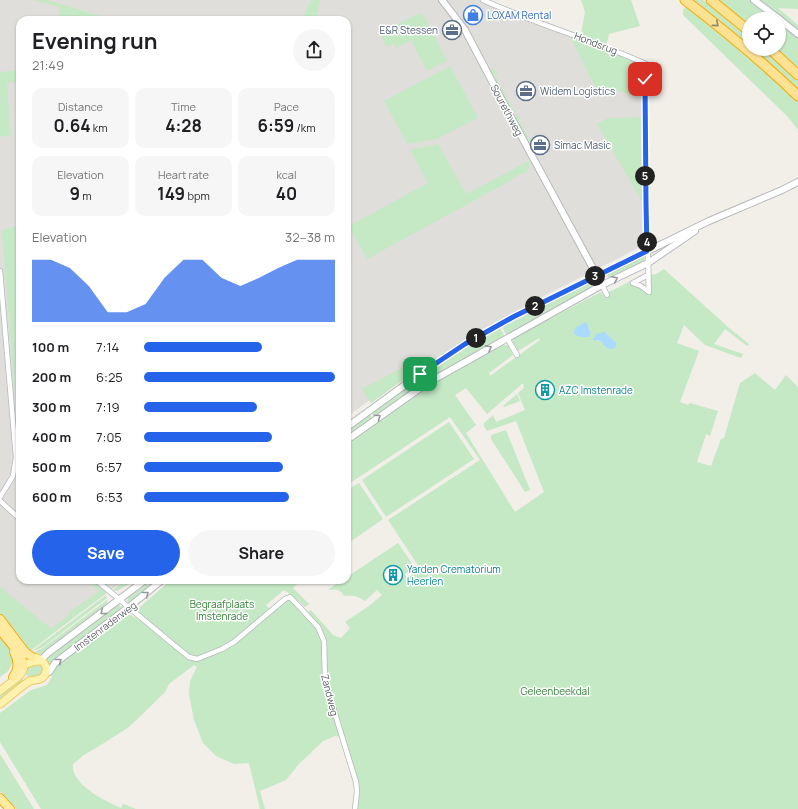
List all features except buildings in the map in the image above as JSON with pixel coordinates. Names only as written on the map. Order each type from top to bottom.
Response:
[{"type":"highway","points":[[685,0],[759,60],[798,96]]},
{"type":"highway","points":[[710,0],[742,25]]},
{"type":"highway","points":[[778,56],[798,75]]},
{"type":"highway","points":[[0,619],[25,652],[37,658]]},
{"type":"highway","points":[[0,630],[22,658],[23,668]]},
{"type":"highway","points":[[12,644],[18,665],[13,677]]},
{"type":"highway","points":[[0,798],[10,809]]},
{"type":"main road","points":[[0,691],[18,677],[23,668],[37,658],[46,666],[44,676],[18,690],[0,704]]},
{"type":"main road","points":[[23,668],[23,676],[30,683],[38,684],[43,682],[49,672]]},
{"type":"main road","points":[[0,686],[13,677]]},
{"type":"street","name":"Sourethweg","points":[[442,0],[465,30],[602,285]]},
{"type":"street","name":"Hondsrug","points":[[483,0],[513,14],[609,48],[646,64],[645,196],[647,251]]},
{"type":"street","points":[[754,0],[770,12]]},
{"type":"street","points":[[786,25],[798,34]]},
{"type":"street","points":[[351,424],[420,374],[465,344],[513,317],[709,220],[798,182]]},
{"type":"street","points":[[351,437],[426,384],[602,285],[648,263],[709,220]]},
{"type":"street","points":[[647,251],[648,275]]},
{"type":"street","points":[[0,271],[16,436]]},
{"type":"street","points":[[602,285],[607,295]]},
{"type":"street","points":[[507,338],[517,356]]},
{"type":"street","points":[[0,497],[13,476],[16,465]]},
{"type":"street","points":[[0,502],[16,516]]},
{"type":"street","points":[[101,584],[129,607]]},
{"type":"street","name":"Imstenraderweg","points":[[37,658],[48,653],[140,584]]},
{"type":"street","name":"Imstenraderweg","points":[[49,672],[55,663],[157,584]]},
{"type":"street","name":"Zandweg","points":[[129,607],[189,657],[197,659],[222,649],[234,642],[284,599],[290,597],[318,627],[324,641],[325,681],[356,782],[357,792],[355,809]]},
{"type":"shaded area","points":[[0,0],[487,0],[570,37],[598,93],[617,91],[646,98],[644,205],[646,244],[530,303],[477,332],[364,404],[351,414],[351,16],[16,16],[16,584],[120,584],[40,642],[0,599]]},
{"type":"green space","points":[[32,0],[47,0],[101,16],[60,16],[59,7]]},
{"type":"green space","points":[[311,0],[320,0],[317,16],[304,16]]},
{"type":"green space","points":[[581,0],[631,0],[640,26],[609,34],[605,50],[645,64],[646,98],[617,91],[598,93],[570,37],[580,40],[585,12]]},
{"type":"green space","points":[[693,0],[703,0],[742,31],[742,39]]},
{"type":"green space","points":[[719,0],[750,0],[765,12],[742,12],[742,20]]},
{"type":"green space","points":[[757,0],[798,0],[798,9],[778,8],[783,12],[772,12]]},
{"type":"green space","points":[[687,4],[742,51],[742,56],[748,56],[798,99],[798,130],[788,117],[683,15],[683,11]]},
{"type":"green space","points":[[420,13],[424,16],[447,61],[427,71],[411,40],[396,48],[394,43],[387,47],[379,33]]},
{"type":"green space","points":[[786,15],[798,25],[798,32],[786,23]]},
{"type":"green space","points":[[786,29],[798,38],[798,70],[783,56],[786,56]]},
{"type":"green space","points":[[762,56],[771,56],[794,76],[798,81],[798,90]]},
{"type":"green space","points":[[450,66],[478,118],[437,139],[407,144],[384,101]]},
{"type":"green space","points":[[491,69],[497,71],[498,73],[494,75],[515,112],[510,110],[490,72]]},
{"type":"green space","points":[[16,70],[16,82],[7,83],[11,135],[0,137],[0,72]]},
{"type":"green space","points":[[517,115],[520,116],[519,122],[525,130],[528,138],[531,139],[531,142],[528,142],[515,119]]},
{"type":"green space","points":[[643,117],[644,205],[597,124],[608,118]]},
{"type":"green space","points":[[438,144],[466,194],[530,160],[528,171],[520,175],[519,174],[510,181],[367,259],[351,230],[351,225],[426,184],[427,182],[411,151],[413,149]]},
{"type":"green space","points":[[16,225],[16,407],[2,232],[4,229],[14,227]]},
{"type":"green space","points":[[641,257],[644,258],[645,262],[610,280],[606,272]]},
{"type":"green space","name":"Geleenbeekdal","points":[[664,269],[749,344],[747,346],[725,329],[714,344],[743,354],[741,358],[705,345],[684,325],[677,343],[699,351],[680,402],[688,405],[690,403],[718,411],[710,436],[706,434],[697,462],[711,466],[721,439],[724,438],[740,383],[755,373],[775,390],[786,375],[798,387],[798,809],[354,809],[356,788],[341,737],[335,736],[323,741],[298,765],[286,780],[260,791],[265,809],[260,809],[249,763],[234,764],[216,756],[203,743],[194,720],[189,694],[190,681],[197,667],[194,665],[169,684],[165,692],[129,727],[84,755],[73,764],[77,778],[98,797],[121,808],[124,804],[136,809],[41,809],[0,742],[0,713],[31,690],[47,685],[52,677],[51,673],[55,666],[124,614],[130,615],[147,625],[189,660],[198,661],[222,650],[287,599],[291,600],[309,616],[325,641],[320,626],[308,612],[311,610],[333,635],[341,638],[350,628],[345,622],[369,606],[382,595],[377,590],[365,601],[355,596],[344,596],[337,590],[328,590],[336,584],[351,584],[351,574],[398,543],[411,562],[412,568],[405,574],[407,578],[419,571],[419,567],[388,520],[480,460],[450,417],[351,482],[351,442],[422,391],[502,345],[508,345],[513,355],[489,373],[490,376],[540,340],[539,338],[518,351],[513,344],[515,337],[601,292],[603,295],[631,281],[636,286],[651,286],[651,275]],"holes":[[[608,334],[614,341],[603,343],[601,341],[595,341]],[[523,383],[524,388],[518,393],[525,410],[496,422],[493,415],[484,423],[487,431],[516,421],[544,492],[515,512],[466,433],[476,425],[455,395],[466,388],[487,414]]]},
{"type":"green space","points":[[595,280],[594,284],[589,290],[507,336],[501,325]]},
{"type":"green space","points":[[499,326],[505,337],[432,378],[427,376],[427,371]]},
{"type":"green space","points":[[417,357],[423,366],[371,403],[362,389],[407,365]]},
{"type":"green space","points":[[417,380],[421,385],[375,417],[370,411]]},
{"type":"green space","points":[[517,394],[520,401],[504,407],[503,406]]},
{"type":"green space","points":[[369,413],[373,419],[351,435],[351,426]]},
{"type":"green space","points":[[449,422],[474,459],[386,517],[362,480]]},
{"type":"green space","points":[[506,430],[530,490],[525,492],[491,439],[491,435]]},
{"type":"green space","points":[[359,483],[383,519],[351,541],[351,488]]},
{"type":"green space","points":[[92,584],[96,584],[106,593],[29,652],[0,616],[0,587],[50,628],[52,628],[69,615],[68,613],[99,591]]},
{"type":"green space","points":[[121,584],[128,584],[117,591],[113,590]]},
{"type":"green space","points":[[145,584],[155,584],[130,603],[127,601],[129,596]]},
{"type":"green space","name":"Begraafplaats Imstenrade","points":[[166,584],[297,584],[293,588],[309,604],[305,607],[284,590],[266,605],[271,610],[236,639],[204,657],[194,657],[188,653],[141,615],[139,610],[140,607]]},
{"type":"green space","points":[[106,595],[107,598],[43,647],[31,652]]},
{"type":"green space","points":[[107,600],[107,605],[42,654],[30,654],[43,648]]},
{"type":"green space","points":[[118,604],[121,607],[119,611],[49,667],[45,659]]},
{"type":"green space","points":[[0,635],[14,654],[15,660],[8,671],[0,677]]},
{"type":"green space","points":[[41,664],[43,669],[41,675],[28,678],[26,673],[28,668]]},
{"type":"green space","points":[[21,678],[24,681],[0,700],[0,692]]},
{"type":"green space","points":[[0,754],[34,809],[16,809],[0,791]]},
{"type":"water","points":[[585,322],[588,325],[589,331],[591,332],[589,337],[580,337],[574,334],[575,328]]},
{"type":"water","points":[[605,332],[616,343],[616,347],[609,349],[601,341],[593,340],[596,334]]},
{"type":"place","name":"LOXAM Rental","points":[[473,15]]},
{"type":"place","name":"E&R Stessen","points":[[452,30]]},
{"type":"place","name":"Widem Logistics","points":[[526,91]]},
{"type":"place","name":"Simac Masic","points":[[540,145]]},
{"type":"place","name":"AZC Imstenrade","points":[[545,390]]},
{"type":"place","name":"Yarden Crematorium Heerlen","points":[[393,575]]},
{"type":"route","points":[[420,374],[465,344],[513,317],[647,251],[645,79]]}]
